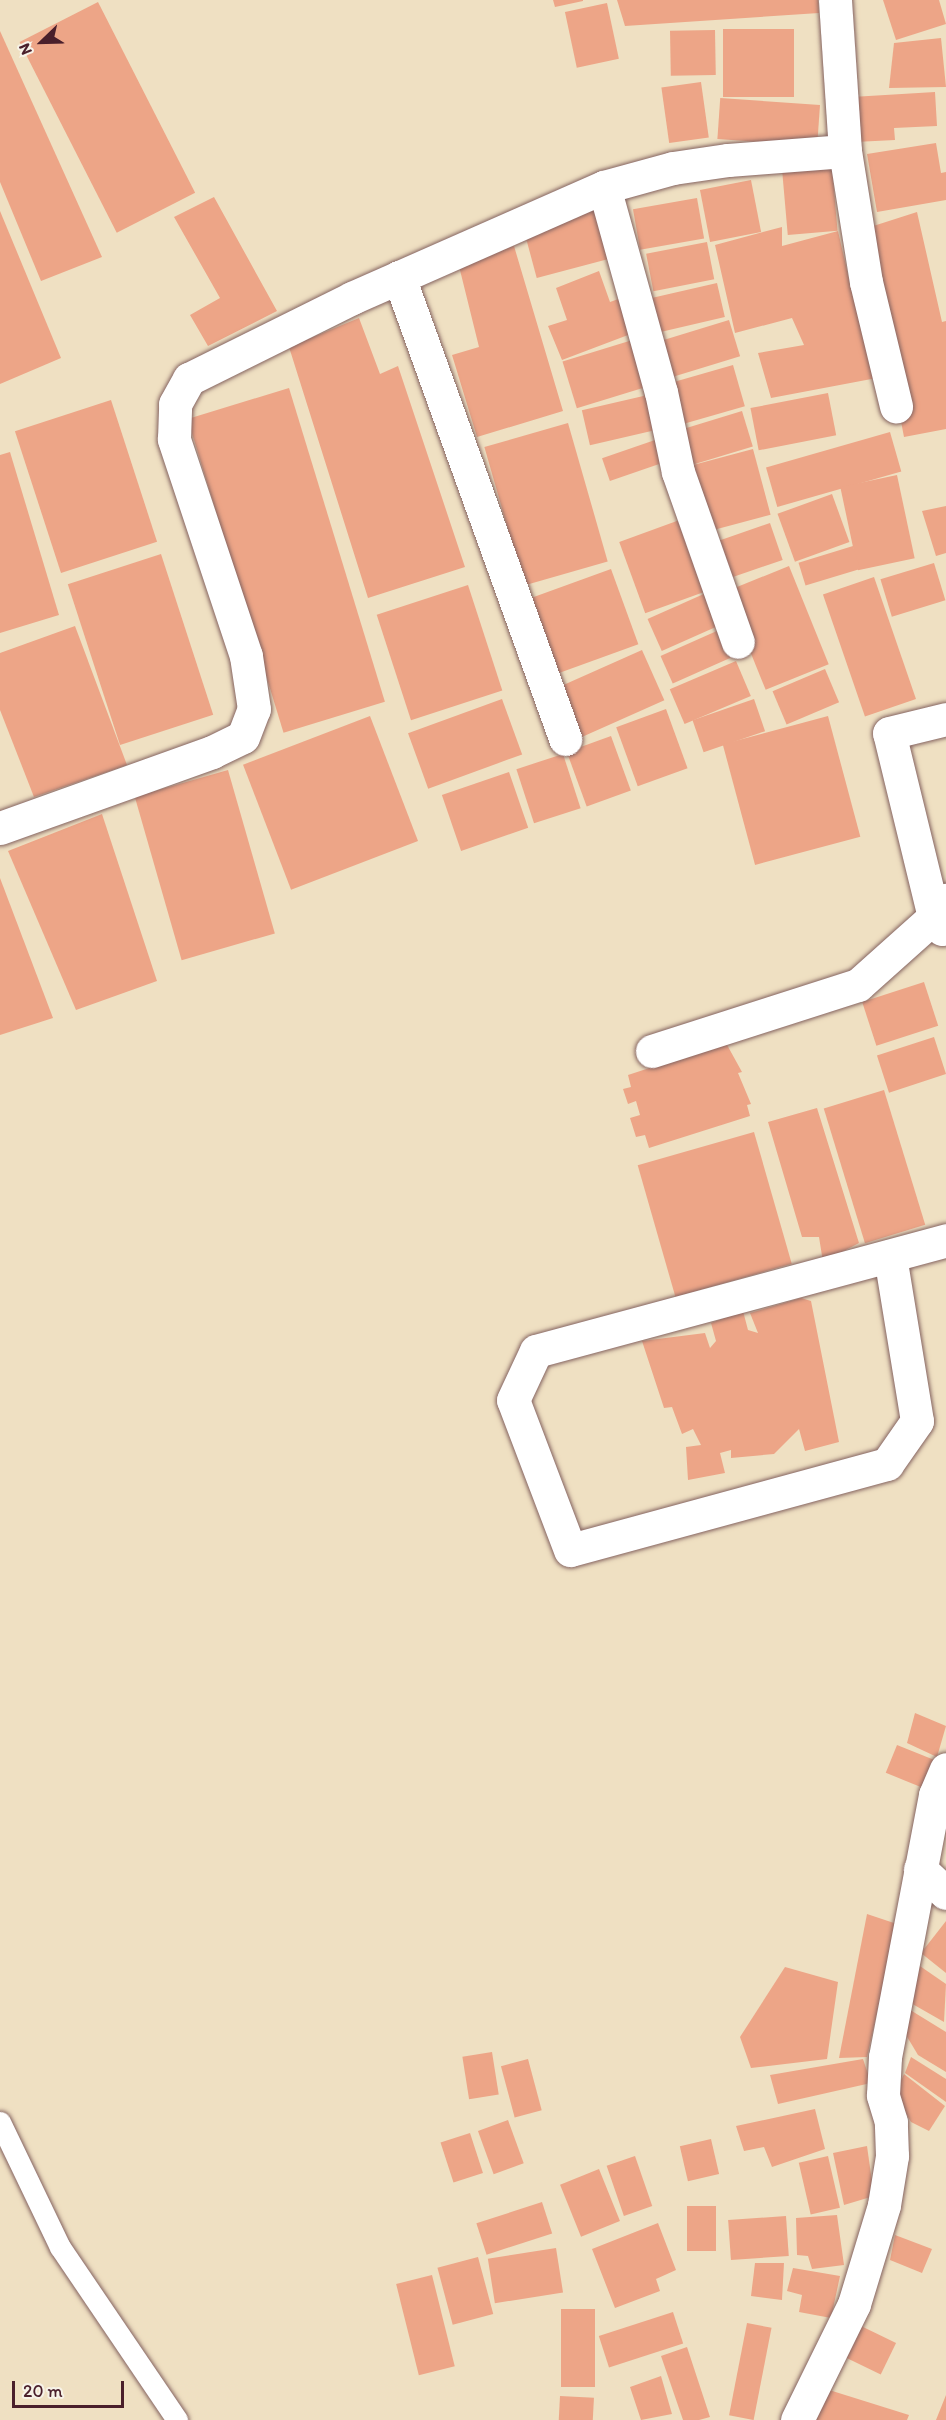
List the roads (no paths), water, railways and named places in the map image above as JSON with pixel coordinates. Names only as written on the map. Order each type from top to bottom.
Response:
[{"type":"street","points":[[835,0],[845,151],[866,282],[896,406]]},
{"type":"street","points":[[0,828],[212,752],[243,737],[254,710],[246,656],[174,439],[175,404],[189,379],[399,277],[604,187],[673,168],[728,160],[845,151]]},
{"type":"street","points":[[604,187],[661,392],[678,472],[738,642]]},
{"type":"street","points":[[399,277],[565,740]]},
{"type":"street","points":[[652,1051],[858,985],[942,917],[890,733],[946,719]]},
{"type":"street","points":[[890,1256],[917,1421],[887,1464],[570,1551],[513,1400],[536,1351],[946,1240]]},
{"type":"street","points":[[797,2420],[855,2304],[885,2205],[892,2156],[891,2122],[883,2095],[885,2057],[935,1795],[946,1769]]},
{"type":"street","points":[[920,1869],[946,1893]]},
{"type":"lane","points":[[0,2122],[60,2247],[177,2420]]}]
